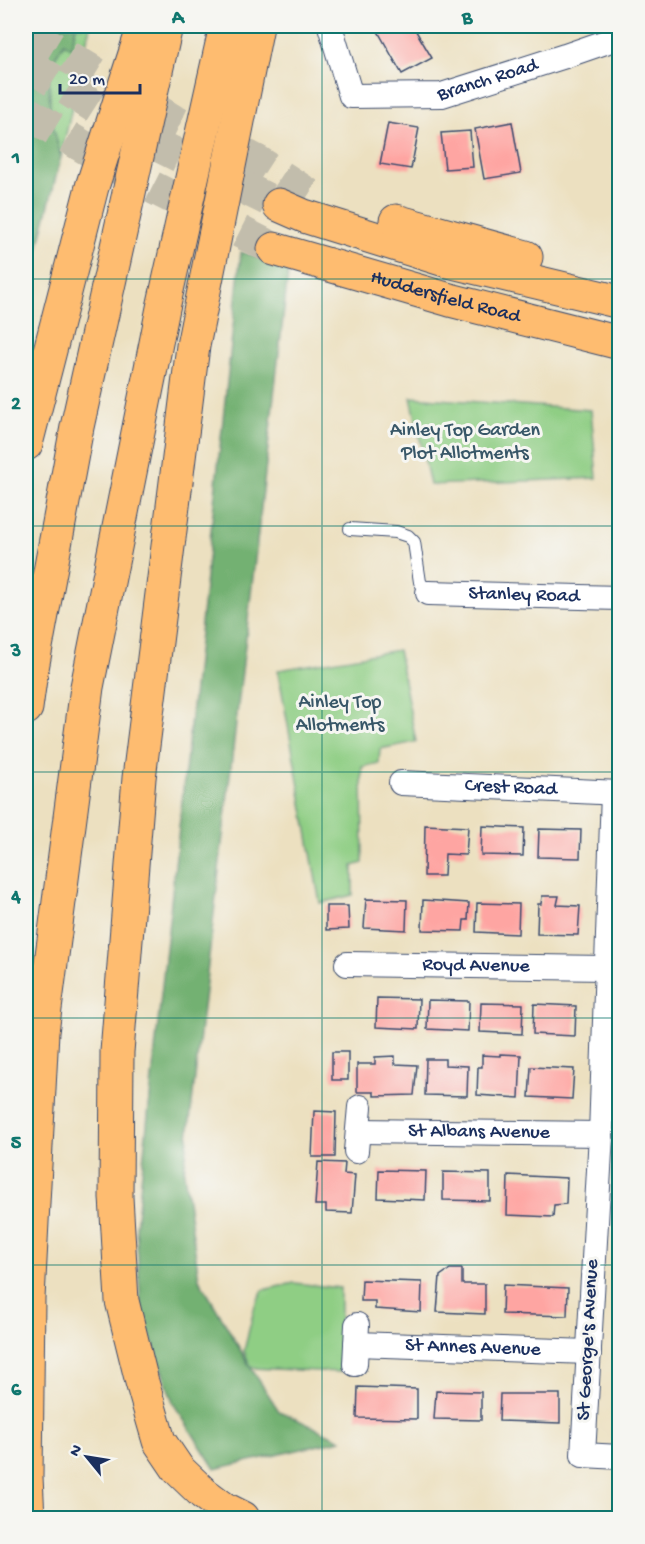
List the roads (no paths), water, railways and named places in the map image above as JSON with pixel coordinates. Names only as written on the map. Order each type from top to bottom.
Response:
[{"type":"highway","points":[[26,444],[92,186],[144,26]]},
{"type":"highway","points":[[26,708],[77,427],[166,26]]},
{"type":"highway","points":[[28,1518],[26,1477],[28,1298],[42,1032],[87,687],[163,308],[226,26]]},
{"type":"highway","points":[[243,1518],[203,1494],[178,1469],[159,1441],[142,1382],[122,1301],[116,1197],[117,1052],[139,778],[193,346],[257,26]]},
{"type":"highway","points":[[311,196],[428,231],[620,279]]},
{"type":"highway","name":"Huddersfield Road","points":[[279,205],[304,216],[448,261],[620,302]]},
{"type":"highway","name":"Huddersfield Road","points":[[274,249],[450,300],[620,344]]},
{"type":"street","name":"Branch Road","points":[[330,26],[351,96],[442,95],[620,37]]},
{"type":"street","name":"Stanley Road","points":[[428,593],[620,598]]},
{"type":"street","name":"Crest Road","points":[[401,783],[616,793]]},
{"type":"street","name":"St George's Avenue","points":[[616,793],[583,1455],[620,1457]]},
{"type":"street","name":"Royd Avenue","points":[[347,964],[606,968]]},
{"type":"street","name":"St Albans Avenue","points":[[358,1130],[600,1134]]},
{"type":"street","name":"St Annes Avenue","points":[[356,1344],[589,1352]]},
{"type":"lane","points":[[350,528],[396,532],[408,536],[414,542],[420,582],[428,593]]},
{"type":"tunnel","points":[[26,31],[174,121],[257,161],[311,196]]},
{"type":"tunnel","points":[[26,63],[145,139],[279,205]]},
{"type":"tunnel","points":[[26,112],[142,182],[274,249]]},
{"type":"park label","name":"Ainley Top Garden Plot Allotments","points":[[465,442]]},
{"type":"park label","name":"Ainley Top Allotments","points":[[340,714]]}]
